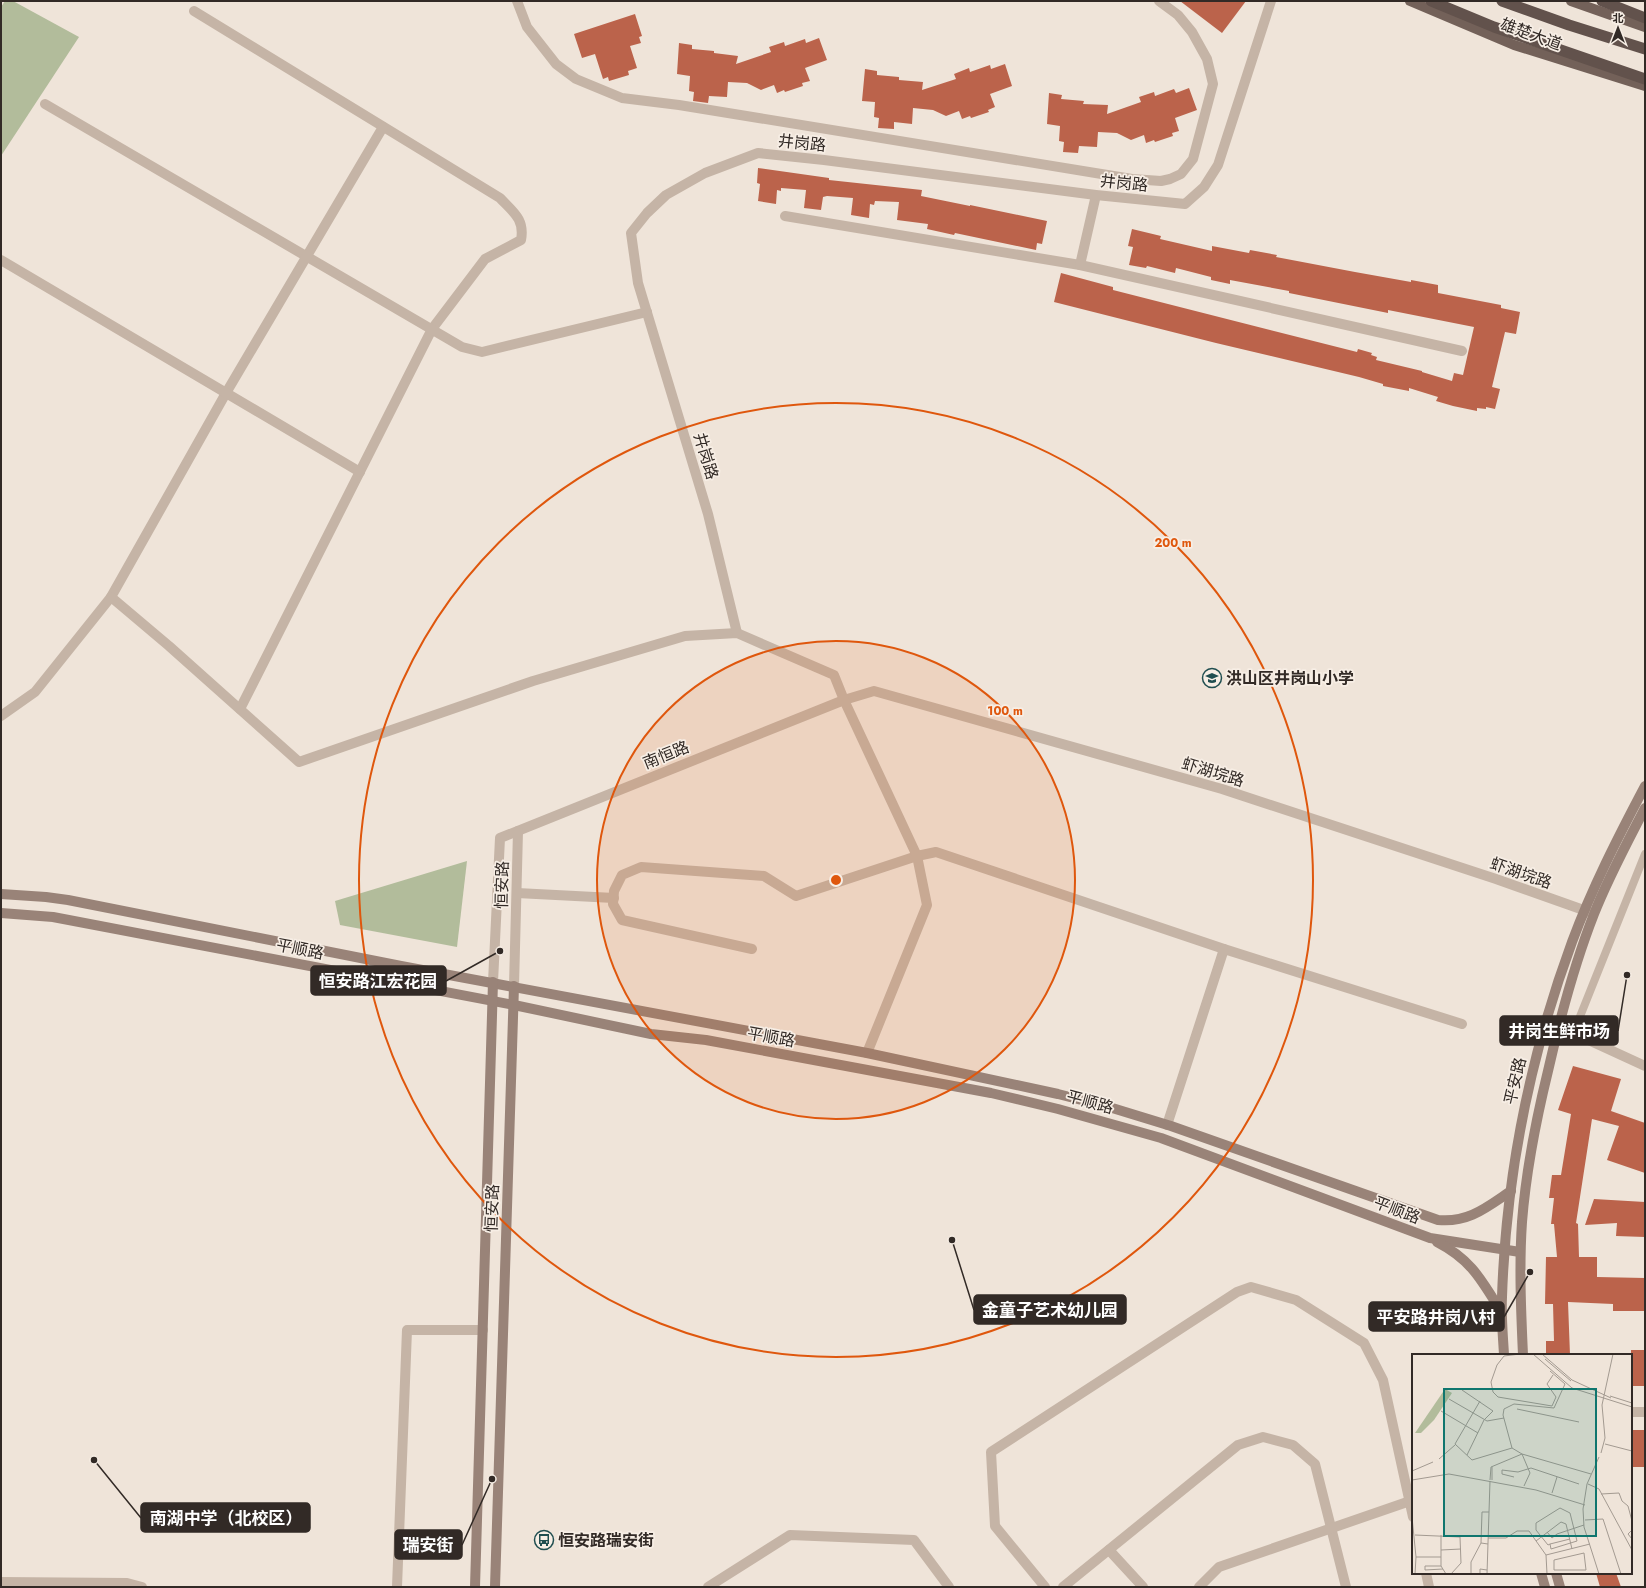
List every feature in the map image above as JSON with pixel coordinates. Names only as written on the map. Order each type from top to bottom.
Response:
[{"type":"highway","points":[[1431,1],[1494,27],[1645,79]]},
{"type":"highway","points":[[1502,1],[1569,25],[1645,49]]},
{"type":"highway","points":[[1602,1],[1645,18]]},
{"type":"main road","name":"雄楚大道","points":[[1410,1],[1514,45],[1645,86]]},
{"type":"main road","points":[[1571,1],[1645,27]]},
{"type":"main road","name":"平安路","points":[[1523,1354],[1520,1252],[1524,1201],[1532,1142],[1558,1026],[1590,912],[1607,861],[1645,786]]},
{"type":"main road","name":"平安路","points":[[1504,1354],[1502,1314],[1504,1250],[1522,1118],[1534,1062],[1551,1004],[1572,943],[1613,872],[1645,808]]},
{"type":"main road","name":"平顺路","points":[[1,894],[68,900],[401,966],[866,1053],[1058,1094],[1109,1107],[1167,1125],[1438,1220],[1455,1221],[1470,1217],[1511,1191]]},
{"type":"main road","name":"平顺路","points":[[1,913],[53,917],[514,1005],[651,1034],[706,1040],[991,1093],[1058,1109],[1184,1145],[1430,1238],[1520,1252]]},
{"type":"main road","name":"恒安路","points":[[476,1587],[493,982]]},
{"type":"main road","name":"恒安路","points":[[495,1587],[514,986]]},
{"type":"main road","points":[[1430,1238],[1462,1257],[1479,1275],[1502,1314]]},
{"type":"main road","points":[[1541,1574],[1545,1587]]},
{"type":"main road","points":[[1556,1574],[1560,1587]]},
{"type":"street","points":[[517,1],[527,26],[556,64],[576,79],[622,98],[687,106],[1132,180],[1161,181],[1170,180],[1181,174],[1192,159],[1213,84],[1207,59],[1192,32],[1178,15],[1159,1]]},
{"type":"street","name":"井岗路","points":[[737,633],[708,514],[638,283],[631,233],[647,213],[666,195],[706,173],[758,153],[1096,195],[1185,204],[1204,187],[1218,165],[1271,1]]},
{"type":"street","points":[[194,11],[500,198],[521,222],[522,231],[521,240],[485,259],[432,329],[240,709]]},
{"type":"street","points":[[45,104],[462,347],[482,352],[647,312]]},
{"type":"street","points":[[1,716],[35,692],[112,597],[226,393],[383,127]]},
{"type":"street","points":[[1080,266],[1096,195]]},
{"type":"street","points":[[784,216],[1080,266],[1462,351]]},
{"type":"street","points":[[1,260],[360,472]]},
{"type":"street","points":[[112,597],[299,762],[532,681],[685,636],[737,633],[834,675],[844,700],[917,856],[928,905],[866,1053]]},
{"type":"street","name":"虾湖垸路","points":[[844,700],[874,691],[1199,783],[1496,879],[1590,912]]},
{"type":"street","name":"南恒路","points":[[500,838],[844,700]]},
{"type":"street","name":"恒安路","points":[[514,986],[518,831]]},
{"type":"street","name":"恒安路","points":[[493,982],[500,838]]},
{"type":"street","points":[[752,949],[622,920],[613,904],[614,891],[622,875],[641,867],[764,876],[796,896],[917,856],[936,852],[1224,950],[1462,1024]]},
{"type":"street","points":[[517,893],[614,898]]},
{"type":"street","points":[[1167,1125],[1224,950]]},
{"type":"street","points":[[1558,1026],[1645,1066]]},
{"type":"street","points":[[1045,1587],[995,1526],[991,1452],[1237,1292],[1251,1287],[1296,1300],[1364,1344],[1383,1380],[1411,1501],[1219,1567],[1199,1587]]},
{"type":"street","points":[[397,1587],[407,1330],[483,1330]]},
{"type":"street","points":[[1632,1412],[1645,1412]]},
{"type":"street","points":[[1063,1587],[1238,1444],[1263,1437],[1293,1444],[1315,1464],[1346,1587]]},
{"type":"street","points":[[708,1587],[790,1535],[914,1540],[949,1587]]},
{"type":"street","points":[[1109,1550],[1143,1587]]},
{"type":"street","points":[[1426,1574],[1429,1587]]},
{"type":"street","points":[[1,1582],[127,1583],[142,1587]]},
{"type":"lane","points":[[1573,1034],[1645,854]]},
{"type":"green space","points":[[5,1],[13,1],[79,37],[1,156],[1,7]]},
{"type":"green space","points":[[467,861],[457,947],[340,925],[335,901]]},
{"type":"building","points":[[1180,1],[1246,1],[1222,33]]},
{"type":"building","points":[[635,14],[642,36],[639,37],[641,43],[630,46],[637,68],[628,71],[629,75],[609,81],[608,77],[603,79],[595,54],[582,58],[574,34]]},
{"type":"building","points":[[819,38],[827,60],[805,68],[810,81],[802,83],[803,86],[785,92],[784,90],[777,93],[774,85],[761,90],[747,83],[728,82],[727,97],[709,96],[708,103],[693,101],[694,92],[689,91],[690,76],[677,74],[679,43],[692,45],[692,49],[714,51],[714,53],[738,56],[736,64],[771,52],[769,47],[784,42],[785,46],[805,39],[806,43]]},
{"type":"building","points":[[1005,64],[1012,86],[990,94],[995,107],[988,110],[989,112],[971,118],[970,116],[962,119],[959,111],[946,116],[933,110],[913,108],[912,124],[894,122],[894,129],[878,128],[879,118],[874,117],[875,102],[862,101],[865,69],[877,71],[877,75],[899,77],[899,80],[923,82],[922,90],[956,79],[954,74],[969,68],[970,72],[990,65],[991,69]]},
{"type":"building","points":[[1189,88],[1197,110],[1175,118],[1179,131],[1172,133],[1173,136],[1155,142],[1154,140],[1146,143],[1144,135],[1131,140],[1117,133],[1098,132],[1097,147],[1079,146],[1078,153],[1063,152],[1064,142],[1059,141],[1060,126],[1047,124],[1049,93],[1062,95],[1061,99],[1084,101],[1083,104],[1108,105],[1107,114],[1141,102],[1139,97],[1154,92],[1155,96],[1174,89],[1176,93]]},
{"type":"building","points":[[758,168],[829,178],[829,180],[922,190],[921,196],[1047,221],[1042,244],[1037,243],[1036,250],[955,233],[954,235],[927,229],[928,224],[897,220],[899,202],[875,201],[874,205],[870,204],[869,218],[851,215],[853,198],[827,196],[823,197],[821,210],[804,208],[806,190],[781,188],[781,191],[777,190],[776,204],[758,201],[760,184],[757,183]]},
{"type":"building","points":[[1132,229],[1161,236],[1160,239],[1212,251],[1212,246],[1249,253],[1250,250],[1277,255],[1276,257],[1355,272],[1411,282],[1411,280],[1438,285],[1438,293],[1501,305],[1501,308],[1520,312],[1516,334],[1505,332],[1492,387],[1500,389],[1495,409],[1486,407],[1486,409],[1477,408],[1477,411],[1453,406],[1436,401],[1438,397],[1409,388],[1409,391],[1383,386],[1383,384],[1359,377],[1054,302],[1061,273],[1113,287],[1113,290],[1357,352],[1358,349],[1372,353],[1371,355],[1377,357],[1376,360],[1422,371],[1452,381],[1454,373],[1463,375],[1474,327],[1388,310],[1388,313],[1289,293],[1289,291],[1230,280],[1230,284],[1211,280],[1211,277],[1176,268],[1175,273],[1147,266],[1146,268],[1129,265],[1133,247],[1128,246]]},
{"type":"building","points":[[1573,1066],[1621,1079],[1611,1111],[1645,1123],[1645,1173],[1607,1160],[1619,1126],[1592,1119],[1576,1223],[1578,1224],[1579,1257],[1597,1257],[1597,1277],[1645,1278],[1645,1311],[1613,1311],[1613,1304],[1568,1302],[1570,1354],[1546,1354],[1546,1341],[1554,1341],[1553,1304],[1545,1304],[1546,1257],[1557,1257],[1554,1224],[1551,1224],[1554,1198],[1549,1198],[1552,1175],[1561,1175],[1571,1114],[1558,1110]]},
{"type":"building","points":[[1594,1199],[1645,1202],[1645,1237],[1616,1236],[1617,1223],[1585,1225]]},
{"type":"building","points":[[1631,1350],[1645,1350],[1645,1386],[1632,1386]]},
{"type":"building","points":[[1632,1430],[1645,1430],[1645,1467],[1632,1467]]},
{"type":"building","points":[[1596,1574],[1616,1574],[1621,1587],[1600,1587]]},
{"type":"place","name":"洪山区井岗山小学","points":[[1212,678]]},
{"type":"place","name":"恒安路江宏花园","points":[[500,951]]},
{"type":"place","name":"井岗生鲜市场","points":[[1627,975]]},
{"type":"place","name":"金童子艺术幼儿园","points":[[952,1240]]},
{"type":"place","name":"平安路井岗八村","points":[[1530,1272]]},
{"type":"place","name":"南湖中学（北校区）","points":[[94,1460]]},
{"type":"place","name":"瑞安街","points":[[492,1479]]},
{"type":"place","name":"恒安路瑞安街","points":[[544,1540]]}]
